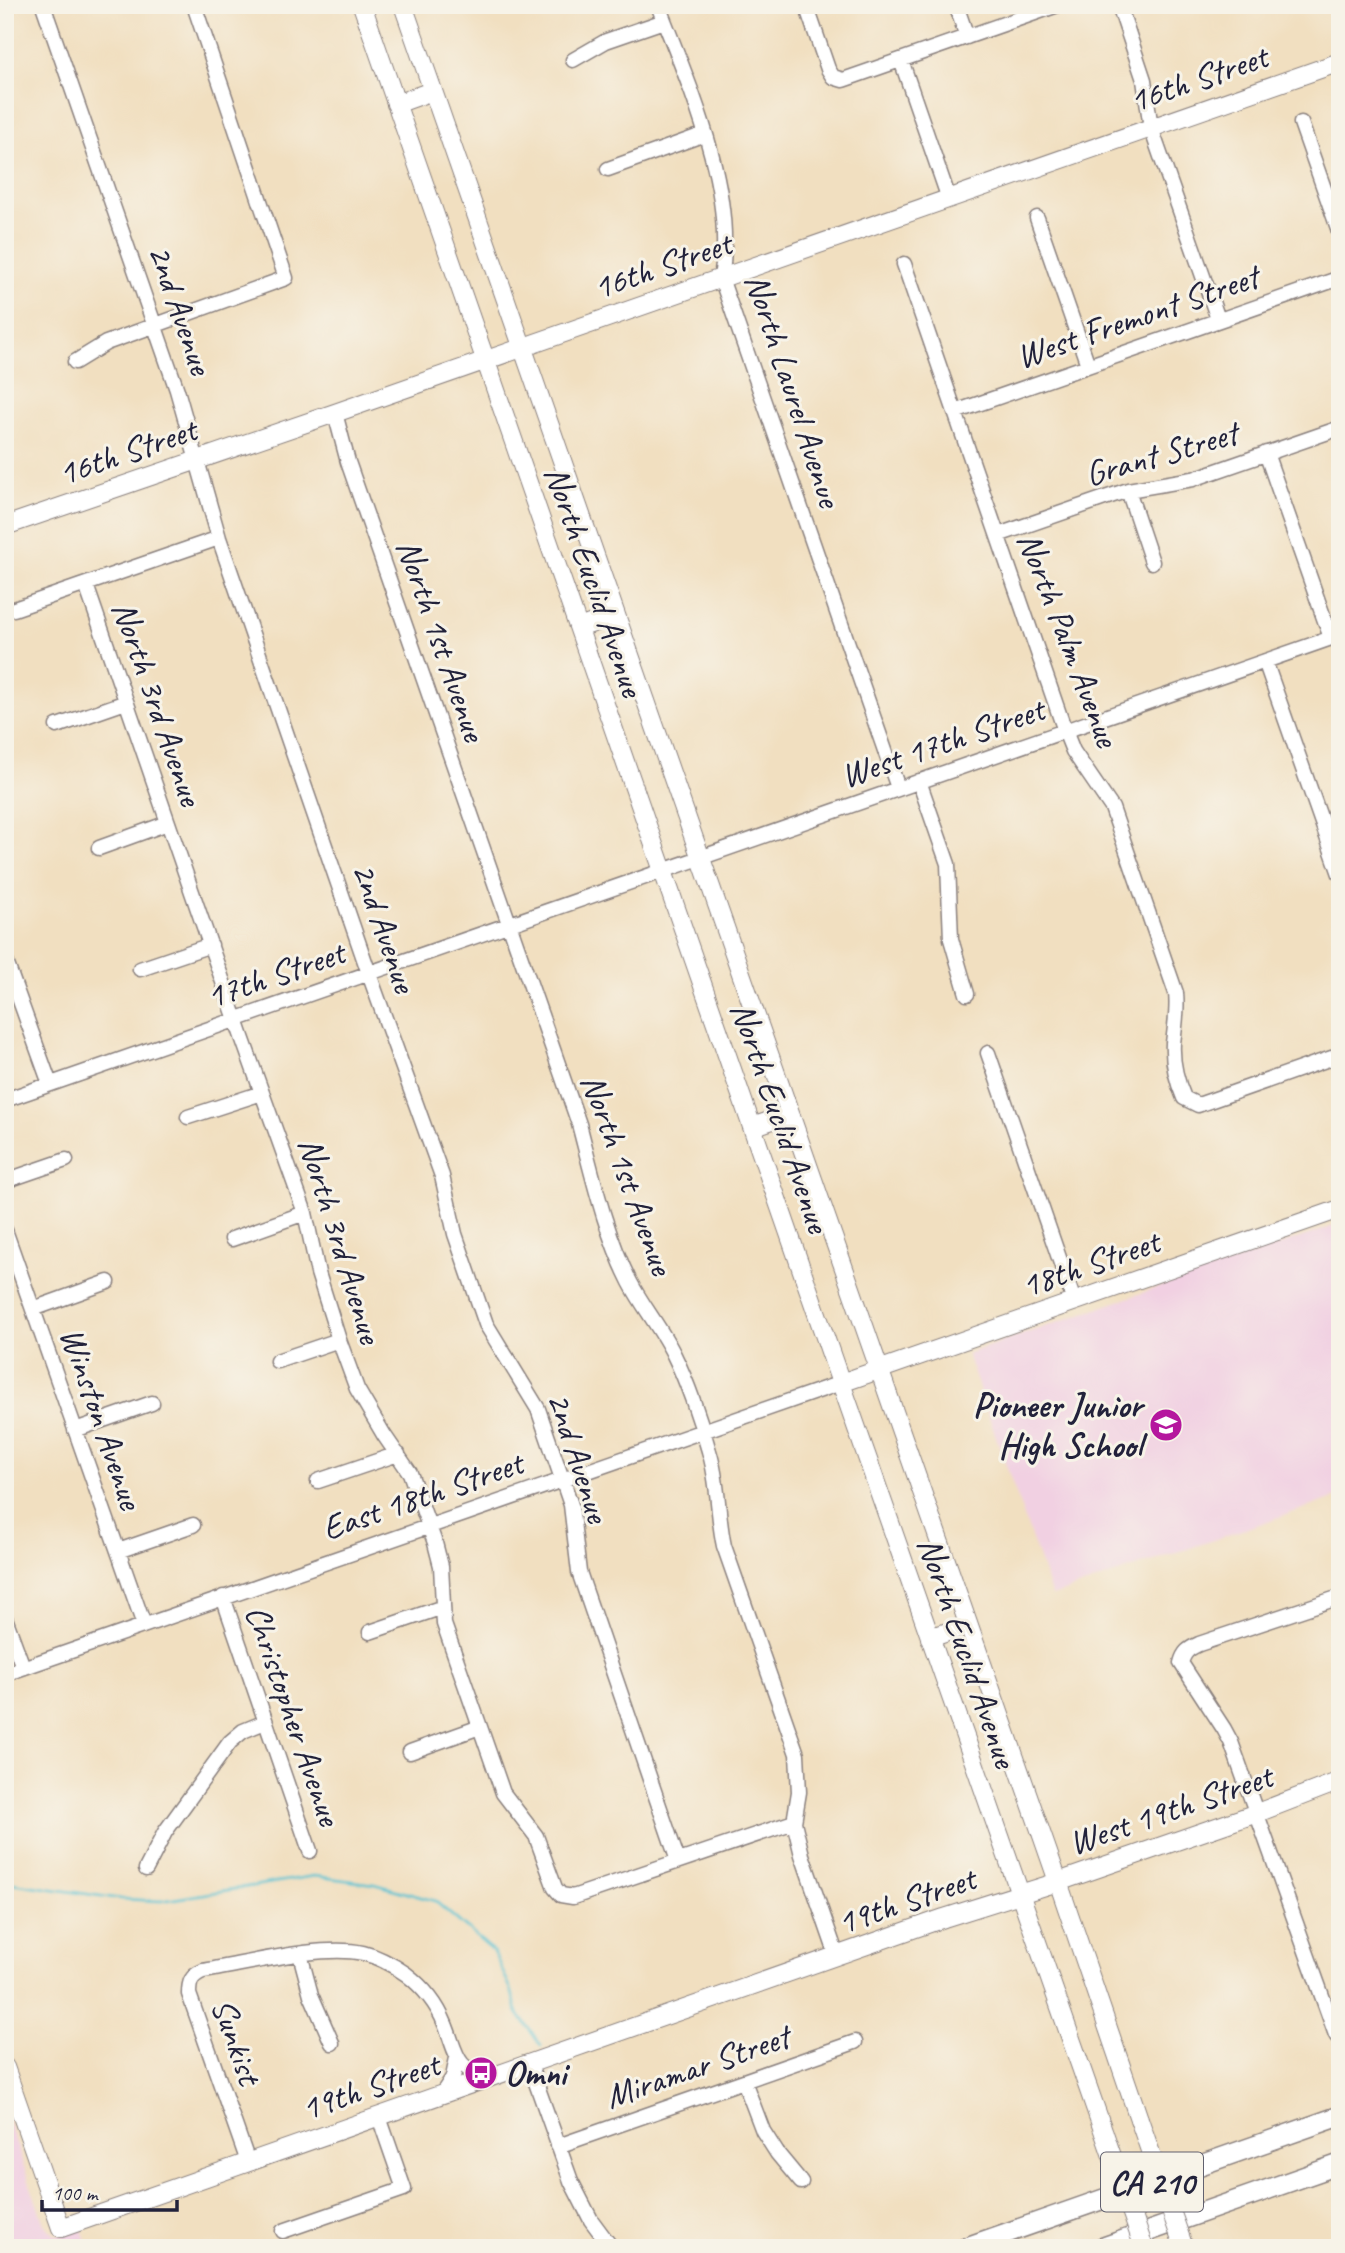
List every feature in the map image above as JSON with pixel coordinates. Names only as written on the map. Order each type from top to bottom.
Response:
[{"type":"highway","name":"CA 210","points":[[964,2248],[1340,2116]]},
{"type":"highway","name":"CA 210","points":[[1101,2248],[1340,2164]]},
{"type":"main road","name":"North Euclid Avenue","points":[[362,5],[1144,2248]]},
{"type":"main road","name":"North Euclid Avenue","points":[[402,5],[1184,2248]]},
{"type":"main road","name":"16th Street","points":[[5,526],[1340,62]]},
{"type":"main road","points":[[396,104],[432,91]]},
{"type":"main road","points":[[579,628],[615,615]]},
{"type":"main road","points":[[752,1127],[790,1114]]},
{"type":"main road","name":"18th Street","points":[[860,1376],[1340,1209]]},
{"type":"main road","name":"East 18th Street","points":[[841,1383],[860,1376]]},
{"type":"main road","points":[[930,1638],[968,1625]]},
{"type":"main road","name":"West 19th Street","points":[[1020,1894],[1257,1813],[1340,1781]]},
{"type":"main road","name":"19th Street","points":[[5,2067],[61,2228],[944,1918],[1020,1894]]},
{"type":"street","name":"2nd Avenue","points":[[43,5],[177,390],[219,538],[442,1176],[454,1234],[486,1324],[538,1409],[571,1505],[579,1572],[678,1861]]},
{"type":"street","points":[[75,362],[106,343],[286,278],[194,5]]},
{"type":"street","name":"North Laurel Avenue","points":[[658,5],[716,170],[724,259],[721,278],[898,788]]},
{"type":"street","points":[[806,5],[828,69],[833,77],[842,80],[1058,5]]},
{"type":"street","points":[[956,5],[967,37]]},
{"type":"street","points":[[1119,5],[1144,80],[1151,128],[1218,319]]},
{"type":"street","points":[[573,60],[606,41],[664,21]]},
{"type":"street","points":[[901,60],[949,199]]},
{"type":"street","points":[[1301,123],[1340,234]]},
{"type":"street","points":[[608,169],[705,134]]},
{"type":"street","points":[[1037,218],[1088,365]]},
{"type":"street","name":"North Palm Avenue","points":[[904,264],[1065,731],[1073,751],[1112,808],[1176,993],[1178,1013],[1173,1046],[1184,1098],[1198,1105],[1340,1055]]},
{"type":"street","name":"West Fremont Street","points":[[955,412],[1340,278]]},
{"type":"street","name":"North 1st Avenue","points":[[335,413],[348,462],[579,1124],[593,1182],[621,1260],[631,1283],[676,1358],[702,1431],[715,1473],[718,1518],[724,1546],[797,1754],[799,1792],[794,1822],[802,1855],[837,1956]]},
{"type":"street","name":"Grant Street","points":[[998,535],[1128,490],[1193,480],[1340,428]]},
{"type":"street","points":[[1266,453],[1335,637]]},
{"type":"street","points":[[1128,490],[1152,562]]},
{"type":"street","points":[[15,609],[219,538]]},
{"type":"street","name":"North 3rd Avenue","points":[[86,585],[305,1213],[318,1273],[339,1340],[357,1389],[410,1473],[429,1526],[441,1566],[444,1624],[503,1793],[536,1836],[555,1888],[561,1895],[573,1897],[678,1861]]},
{"type":"street","name":"West 17th Street","points":[[683,864],[1335,637]]},
{"type":"street","points":[[1265,661],[1340,874]]},
{"type":"street","points":[[57,726],[126,702]]},
{"type":"street","points":[[919,781],[948,864],[951,939],[967,994]]},
{"type":"street","points":[[99,848],[168,823]]},
{"type":"street","name":"17th Street","points":[[5,1100],[683,864]]},
{"type":"street","points":[[140,969],[211,945]]},
{"type":"street","points":[[5,959],[50,1084]]},
{"type":"street","points":[[988,1053],[1074,1301]]},
{"type":"street","points":[[188,1117],[262,1093]]},
{"type":"street","points":[[5,1181],[66,1160]]},
{"type":"street","points":[[232,1239],[305,1213]]},
{"type":"street","name":"Winston Avenue","points":[[5,1230],[144,1625]]},
{"type":"street","points":[[33,1308],[108,1282]]},
{"type":"street","points":[[276,1362],[339,1340]]},
{"type":"street","name":"East 18th Street","points":[[5,1674],[841,1383]]},
{"type":"street","points":[[75,1430],[152,1403]]},
{"type":"street","points":[[318,1481],[398,1454]]},
{"type":"street","points":[[118,1551],[193,1525]]},
{"type":"street","name":"Christopher Avenue","points":[[223,1597],[310,1851]]},
{"type":"street","points":[[1336,2035],[1231,1742],[1181,1663],[1189,1648],[1340,1597]]},
{"type":"street","points":[[370,1632],[443,1607]]},
{"type":"street","points":[[5,1618],[23,1667]]},
{"type":"street","points":[[146,1869],[165,1832],[230,1742],[243,1731],[265,1722]]},
{"type":"street","points":[[410,1752],[480,1727]]},
{"type":"street","points":[[678,1861],[794,1822]]},
{"type":"street","points":[[332,2043],[311,1995],[300,1954],[319,1951],[353,1952],[381,1959],[396,1967],[432,2000],[446,2026],[457,2058],[470,2071],[489,2078]]},
{"type":"street","name":"Sunkist","points":[[248,2162],[189,1994],[191,1979],[203,1971],[300,1954]]},
{"type":"street","name":"Miramar Street","points":[[558,2146],[855,2042]]},
{"type":"street","points":[[442,2094],[453,2077],[457,2058]]},
{"type":"street","points":[[529,2063],[579,2199],[611,2247]]},
{"type":"street","points":[[744,2081],[763,2131],[801,2182]]},
{"type":"street","points":[[283,2231],[404,2189],[379,2117]]},
{"type":"shaded area","name":"Pioneer Junior High School","points":[[1340,1224],[1340,1496],[1052,1596],[967,1354]]},
{"type":"shaded area","points":[[5,2112],[44,2224],[55,2235],[82,2229],[88,2248],[5,2248]]},
{"type":"waterway","points":[[5,1882],[121,1899],[161,1901],[314,1876],[375,1884],[435,1901],[493,1951],[511,1989],[517,2011],[541,2046]]},
{"type":"place","name":"Pioneer Junior High School","points":[[1166,1425]]},
{"type":"place","name":"Omni","points":[[481,2073]]}]
